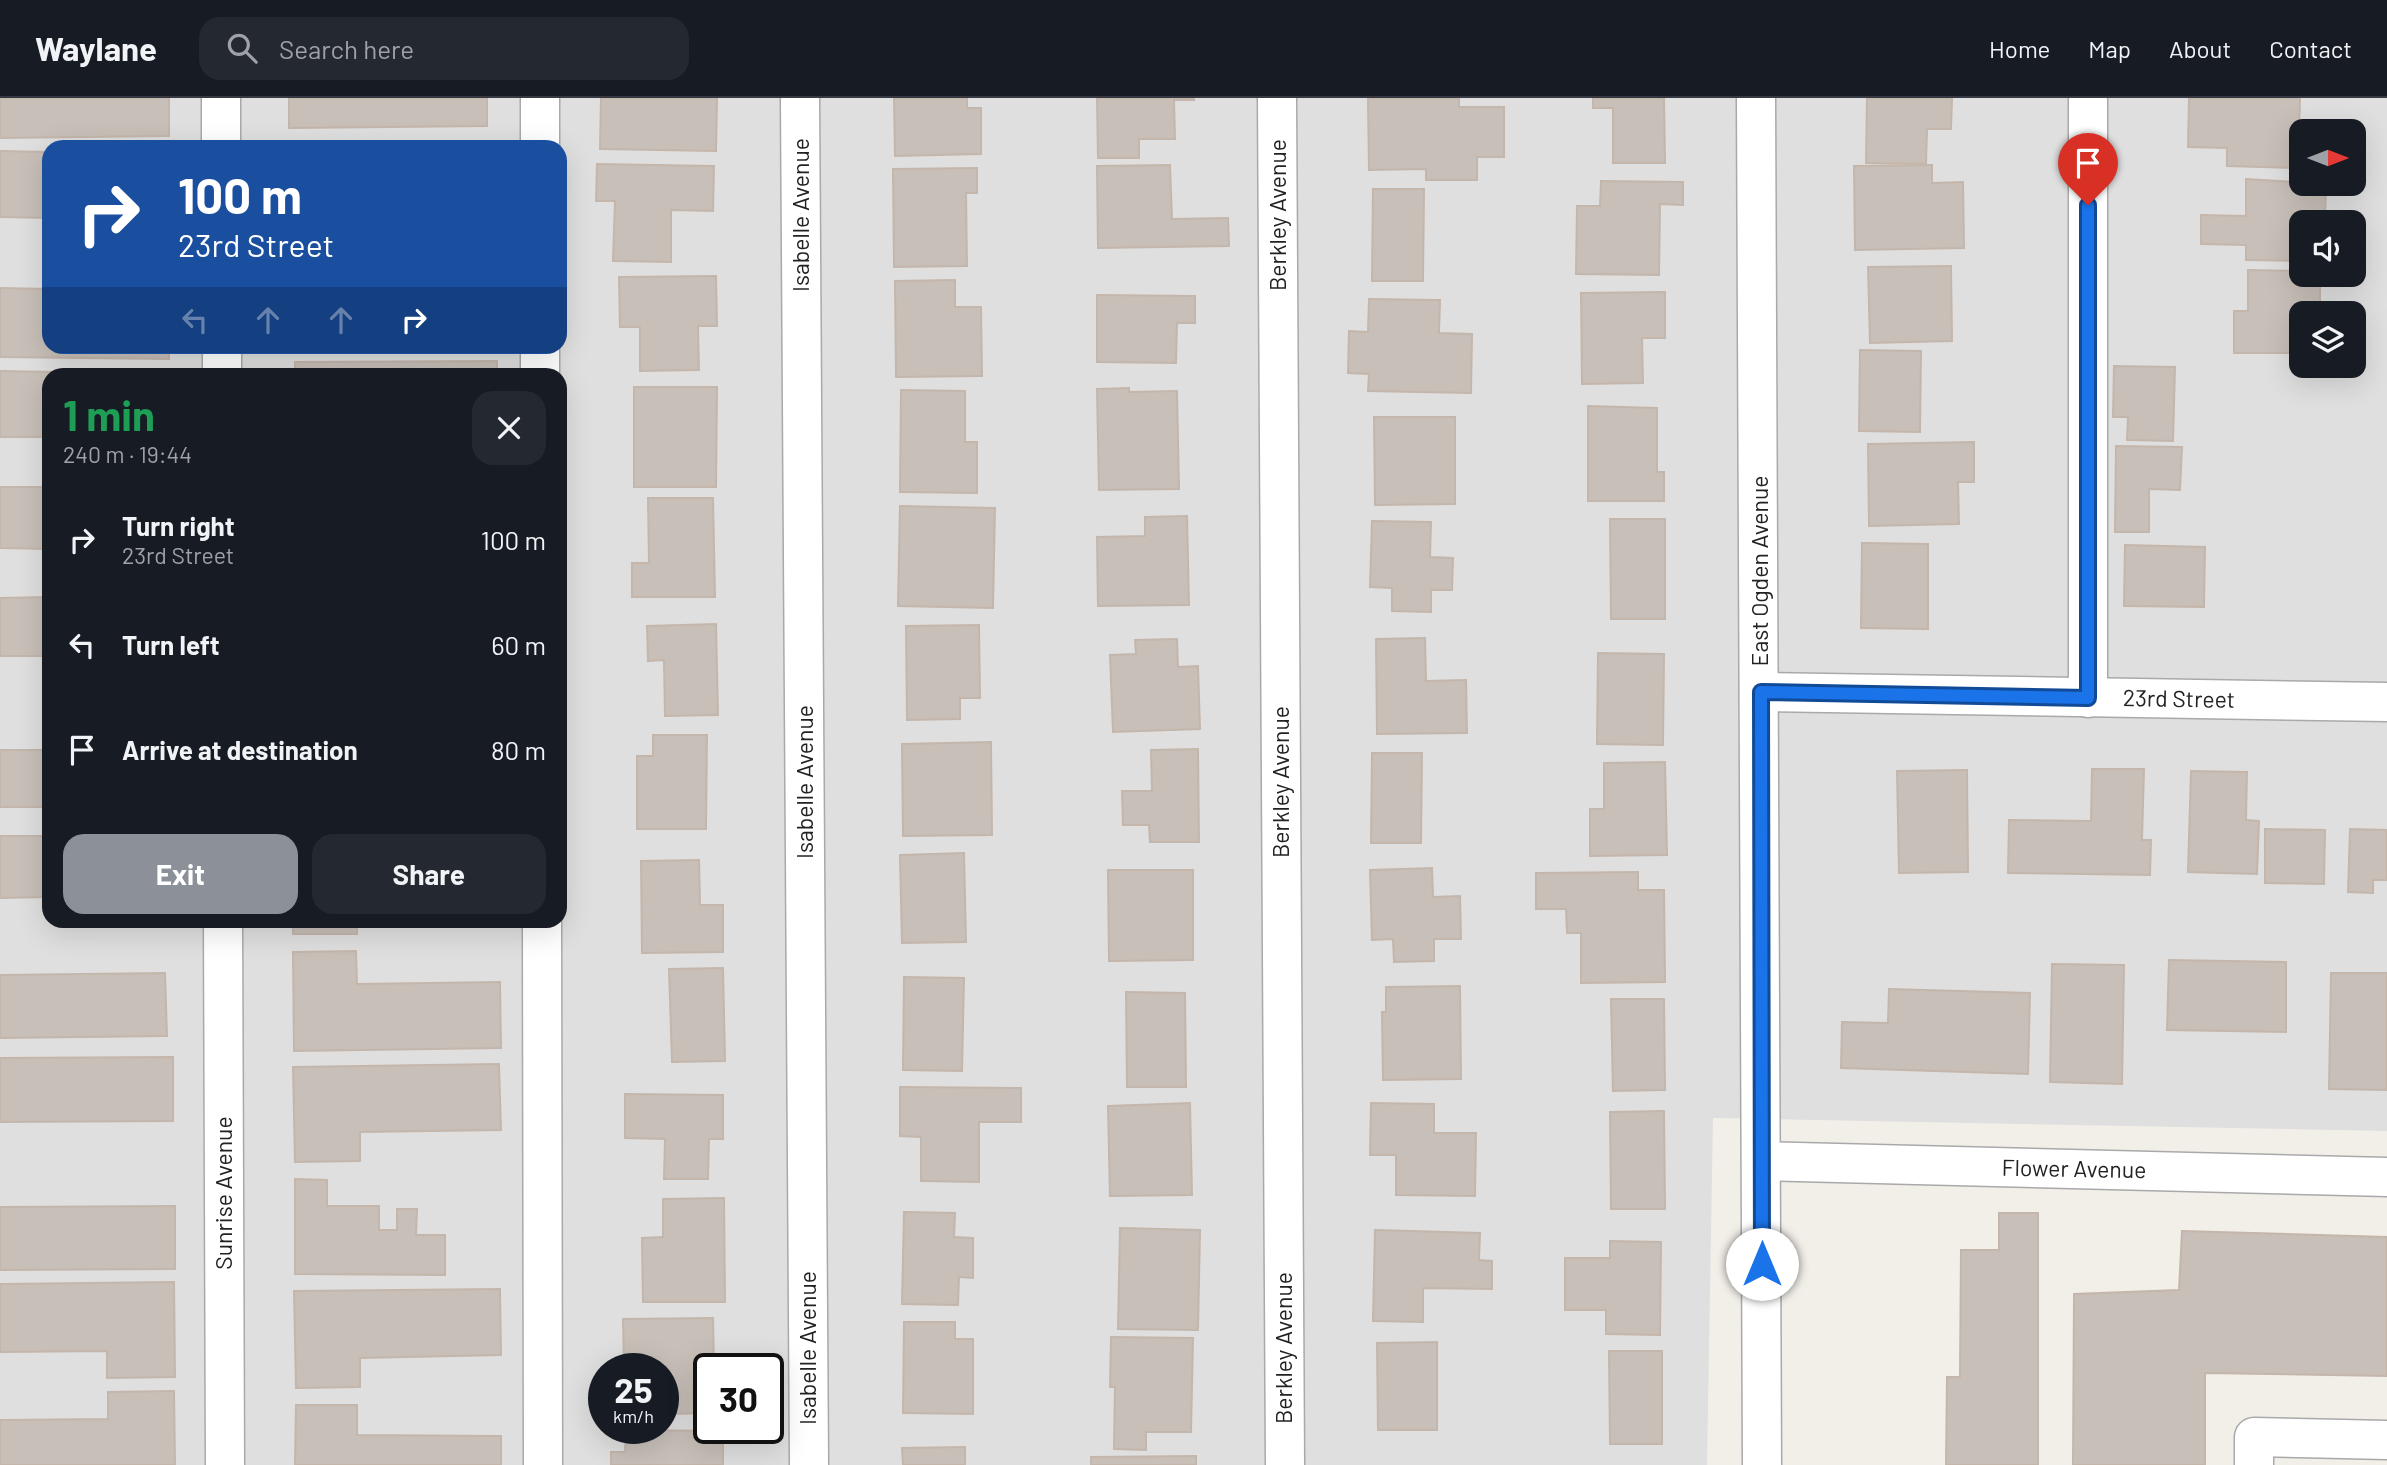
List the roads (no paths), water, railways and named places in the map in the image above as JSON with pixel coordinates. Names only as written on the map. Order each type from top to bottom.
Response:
[{"type":"street","points":[[221,98],[221,140]]},
{"type":"street","points":[[540,98],[540,140]]},
{"type":"street","name":"Isabelle Avenue","points":[[800,98],[809,1465]]},
{"type":"street","name":"Berkley Avenue","points":[[1277,98],[1285,1465]]},
{"type":"street","name":"East Ogden Avenue","points":[[1756,98],[1761,692],[1762,1465]]},
{"type":"street","points":[[2088,98],[2088,698]]},
{"type":"street","name":"23rd Street","points":[[1761,692],[2387,702]]},
{"type":"street","name":"Sunrise Avenue","points":[[223,928],[225,1465]]},
{"type":"street","points":[[542,928],[543,1465]]},
{"type":"street","name":"Flower Avenue","points":[[1762,1161],[2387,1177]]},
{"type":"street","points":[[2254,1465],[2254,1437],[2387,1440]]}]
